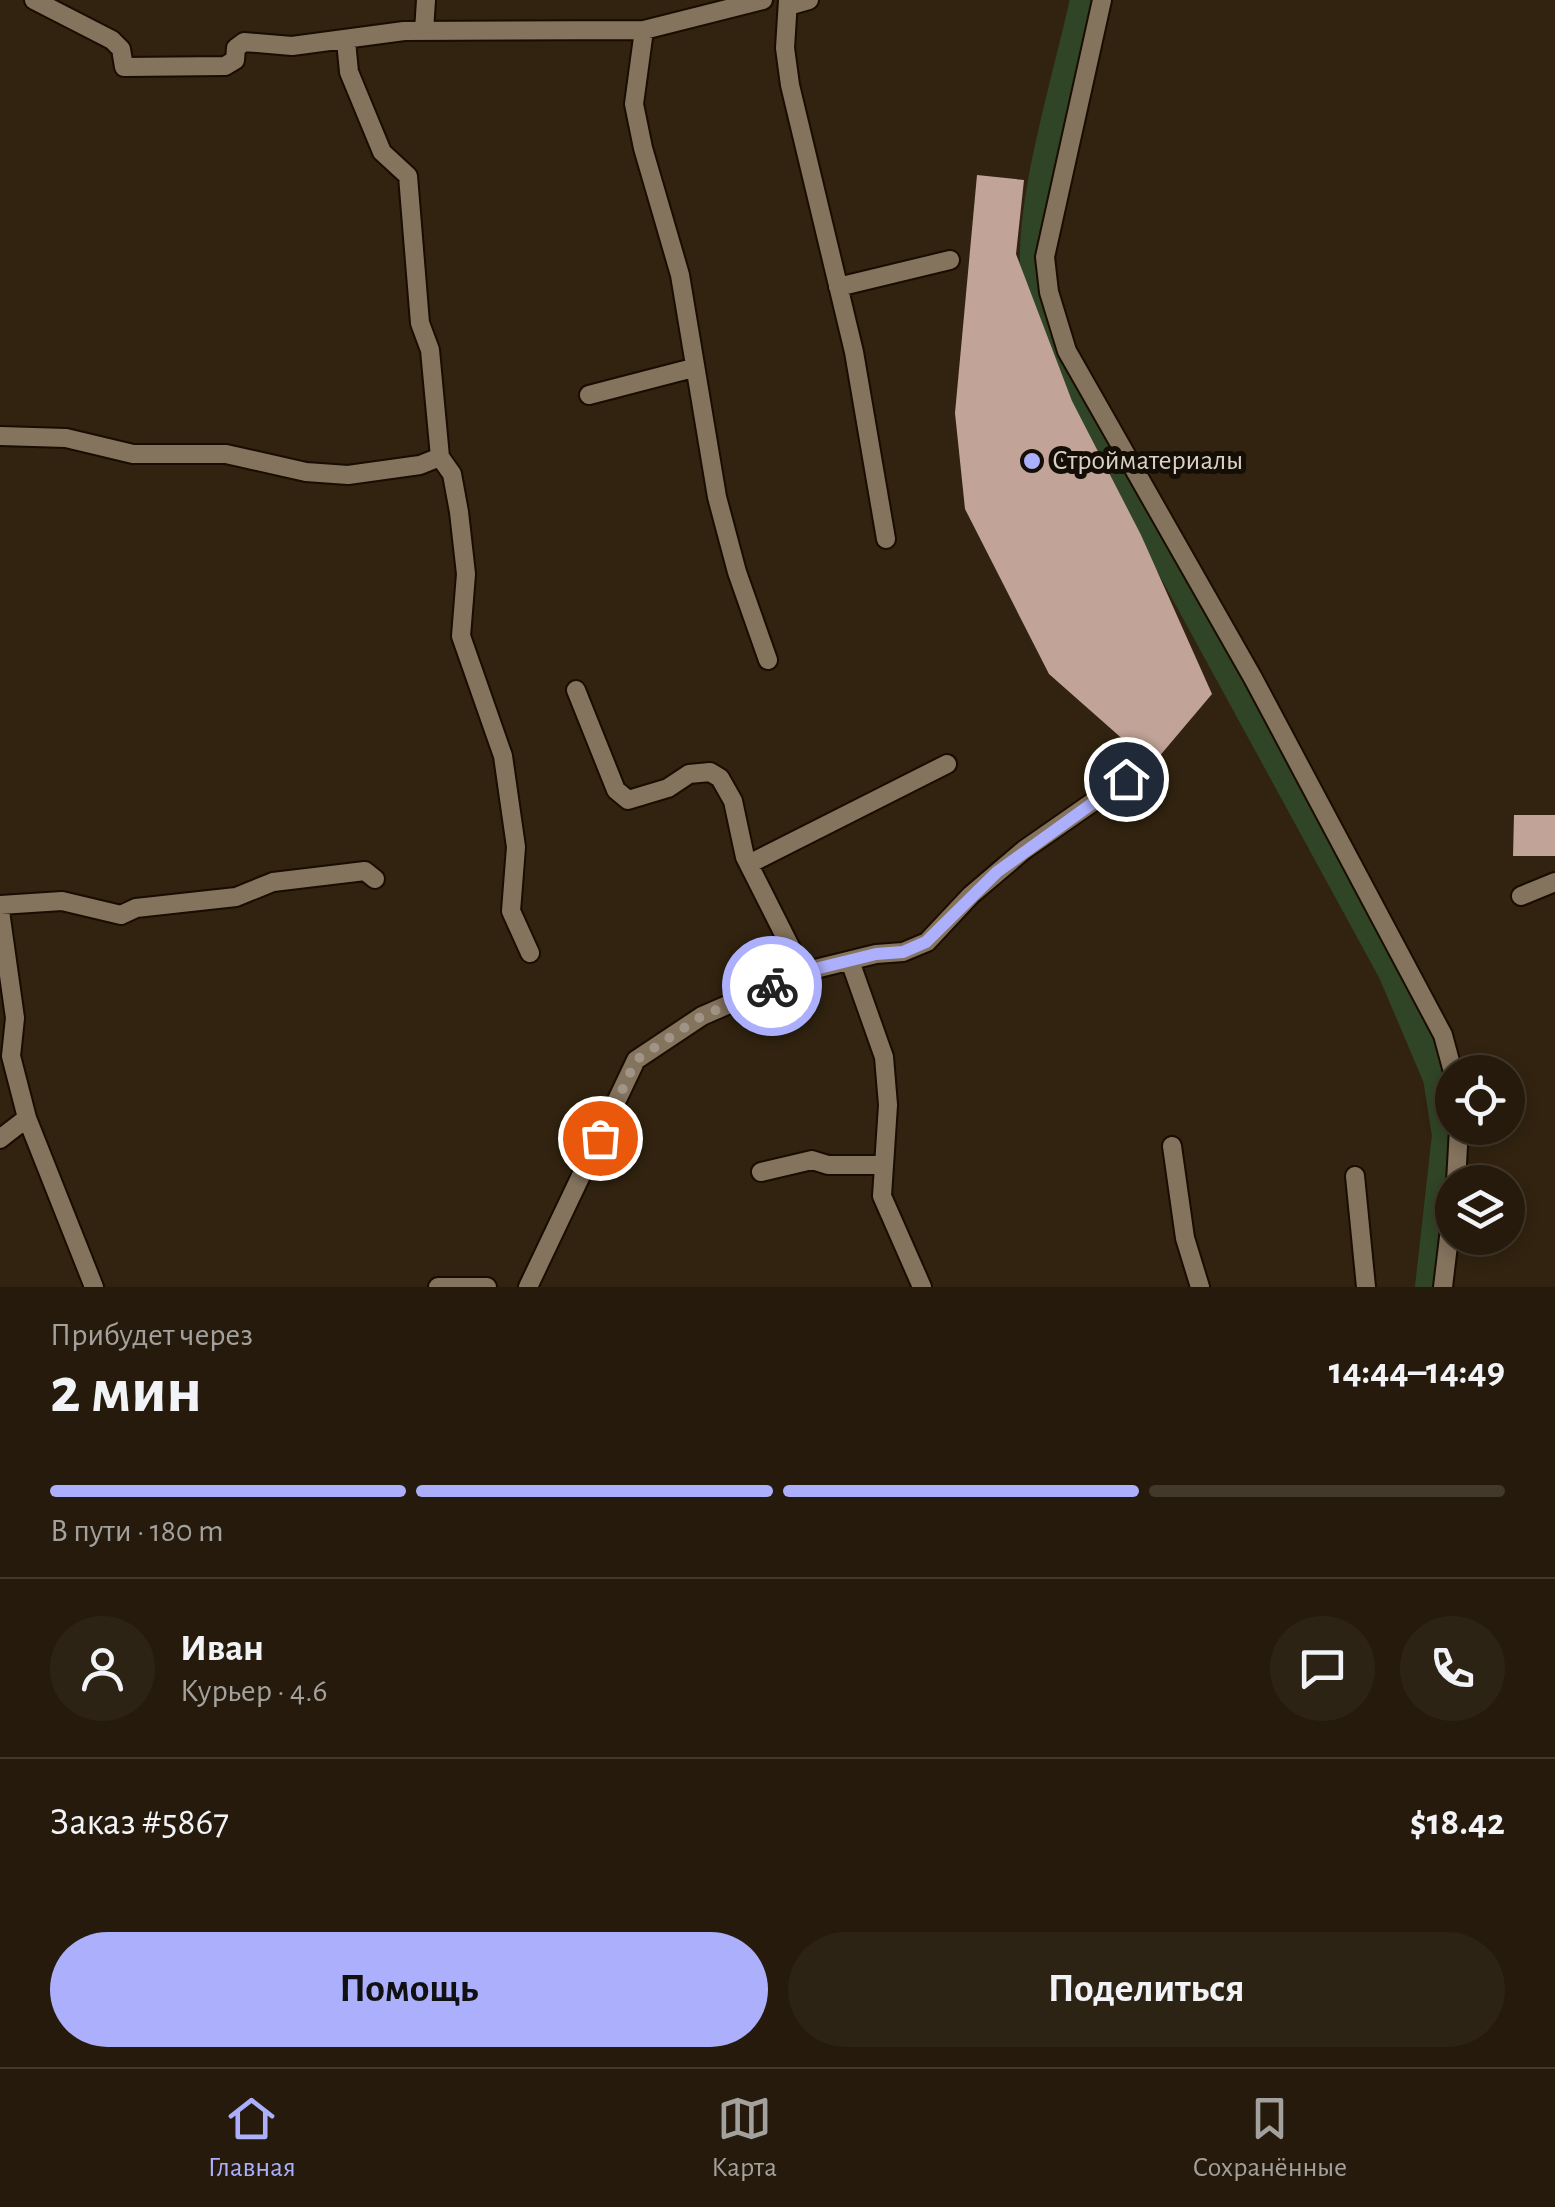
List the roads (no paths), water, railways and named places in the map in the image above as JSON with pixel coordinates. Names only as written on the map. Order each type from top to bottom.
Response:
[{"type":"street","points":[[34,0],[112,40],[121,50],[124,66],[225,66],[235,60],[236,48],[244,42],[292,46],[424,31],[644,30],[764,0]]},
{"type":"street","points":[[424,31],[426,0]]},
{"type":"street","points":[[809,0],[788,3],[785,48],[790,85],[809,149],[854,352],[886,540]]},
{"type":"street","points":[[1102,0],[1045,257],[1049,292],[1066,351],[1254,678],[1443,1034],[1449,1055]]},
{"type":"street","points":[[644,30],[634,104],[680,274],[693,368],[722,516],[768,660]]},
{"type":"street","points":[[346,41],[349,72],[382,152],[408,176],[420,322],[430,350],[440,458],[452,474],[459,512],[466,574],[461,636],[503,756],[516,847],[511,911],[530,953]]},
{"type":"street","points":[[838,287],[950,260]]},
{"type":"street","points":[[590,395],[693,368]]},
{"type":"street","points":[[0,436],[66,438],[133,454],[226,454],[306,472],[348,475],[440,458]]},
{"type":"street","points":[[576,690],[616,790],[628,800],[647,797],[689,774],[710,772],[720,778],[734,801],[749,864],[803,972]]},
{"type":"street","points":[[749,864],[947,764]]},
{"type":"street","points":[[528,1287],[636,1060],[702,1016],[803,972],[903,952],[926,942],[997,872],[1126,779]]},
{"type":"street","points":[[94,1287],[9,1082],[15,1018],[0,908],[62,901],[120,915],[136,908],[236,896],[272,882],[365,871],[375,879]]},
{"type":"street","points":[[1521,896],[1555,882]]},
{"type":"street","points":[[850,961],[884,1057],[888,1105],[882,1196],[922,1287]]},
{"type":"street","points":[[0,1139],[27,1118]]},
{"type":"street","points":[[1172,1146],[1185,1238],[1200,1287]]},
{"type":"street","points":[[761,1172],[812,1160],[828,1165],[882,1165]]},
{"type":"street","points":[[1355,1176],[1366,1287]]},
{"type":"street","points":[[1443,1287],[1447,1255]]},
{"type":"street","points":[[438,1287],[487,1287]]},
{"type":"waterway","points":[[1084,0],[1041,187],[1034,261],[1040,311],[1072,386],[1392,972],[1437,1078],[1446,1135],[1429,1287]]},
{"type":"place","name":"Стройматериалы","points":[[1032,461]]}]
